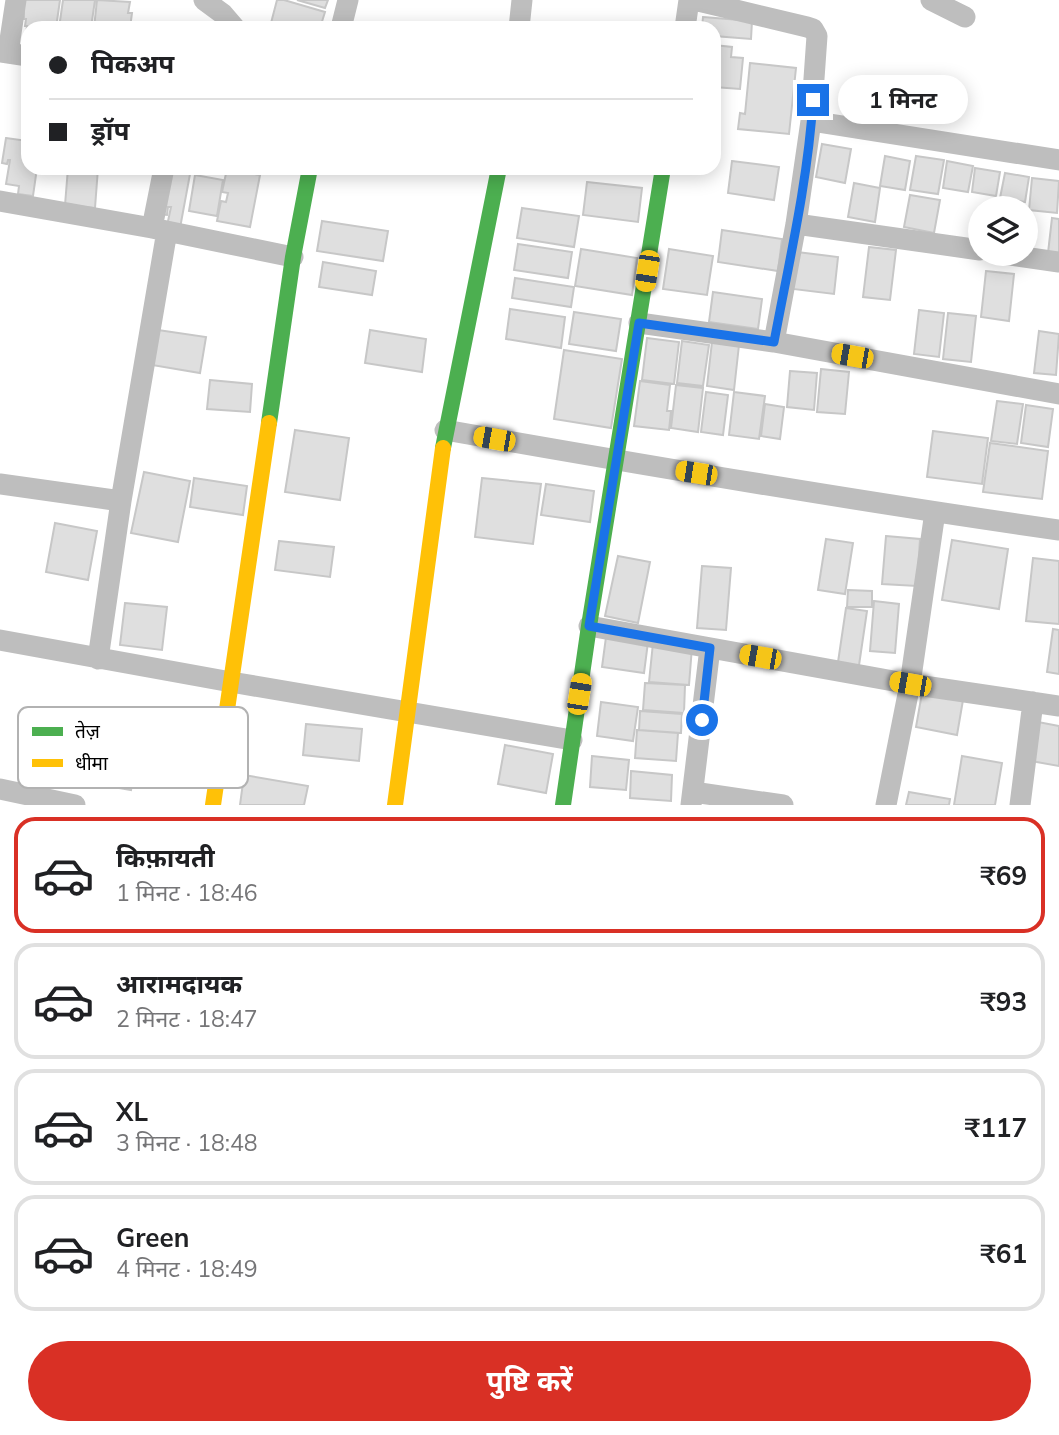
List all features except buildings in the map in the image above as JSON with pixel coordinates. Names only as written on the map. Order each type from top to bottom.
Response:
[{"type":"street","points":[[12,54],[16,0]]},
{"type":"street","points":[[204,0],[228,14]]},
{"type":"street","points":[[343,21],[348,0]]},
{"type":"street","points":[[520,21],[522,0]]},
{"type":"street","points":[[686,21],[691,0],[813,29],[817,36],[811,121],[796,224],[774,342]]},
{"type":"street","points":[[931,0],[965,18]]},
{"type":"street","points":[[811,121],[1059,159]]},
{"type":"street","points":[[98,659],[160,229],[164,175]]},
{"type":"street","points":[[227,707],[293,257],[309,175]]},
{"type":"street","points":[[395,805],[445,430],[498,175]]},
{"type":"street","points":[[563,805],[662,175]]},
{"type":"street","points":[[0,201],[160,229],[293,257]]},
{"type":"street","points":[[796,224],[968,248]]},
{"type":"street","points":[[1038,259],[1059,262]]},
{"type":"street","points":[[639,323],[774,342],[1059,394]]},
{"type":"street","points":[[445,430],[935,512],[1059,530]]},
{"type":"street","points":[[0,484],[121,501]]},
{"type":"street","points":[[886,805],[910,684],[935,512]]},
{"type":"street","points":[[589,626],[910,684],[1059,706]]},
{"type":"street","points":[[0,640],[572,740]]},
{"type":"street","points":[[710,648],[692,799],[783,805]]},
{"type":"street","points":[[1020,805],[1033,702]]},
{"type":"street","points":[[0,789],[75,805]]},
{"type":"traffic: fast","points":[[269,423],[293,257],[309,175]]},
{"type":"traffic: fast","points":[[443,448],[498,175]]},
{"type":"traffic: fast","points":[[563,805],[662,175]]},
{"type":"traffic: slow","points":[[227,707],[269,423]]},
{"type":"traffic: slow","points":[[395,805],[443,448]]},
{"type":"traffic: slow","points":[[213,805],[215,788]]},
{"type":"route","points":[[702,720],[710,648],[589,626],[639,323],[774,342],[796,224],[813,100]]}]
